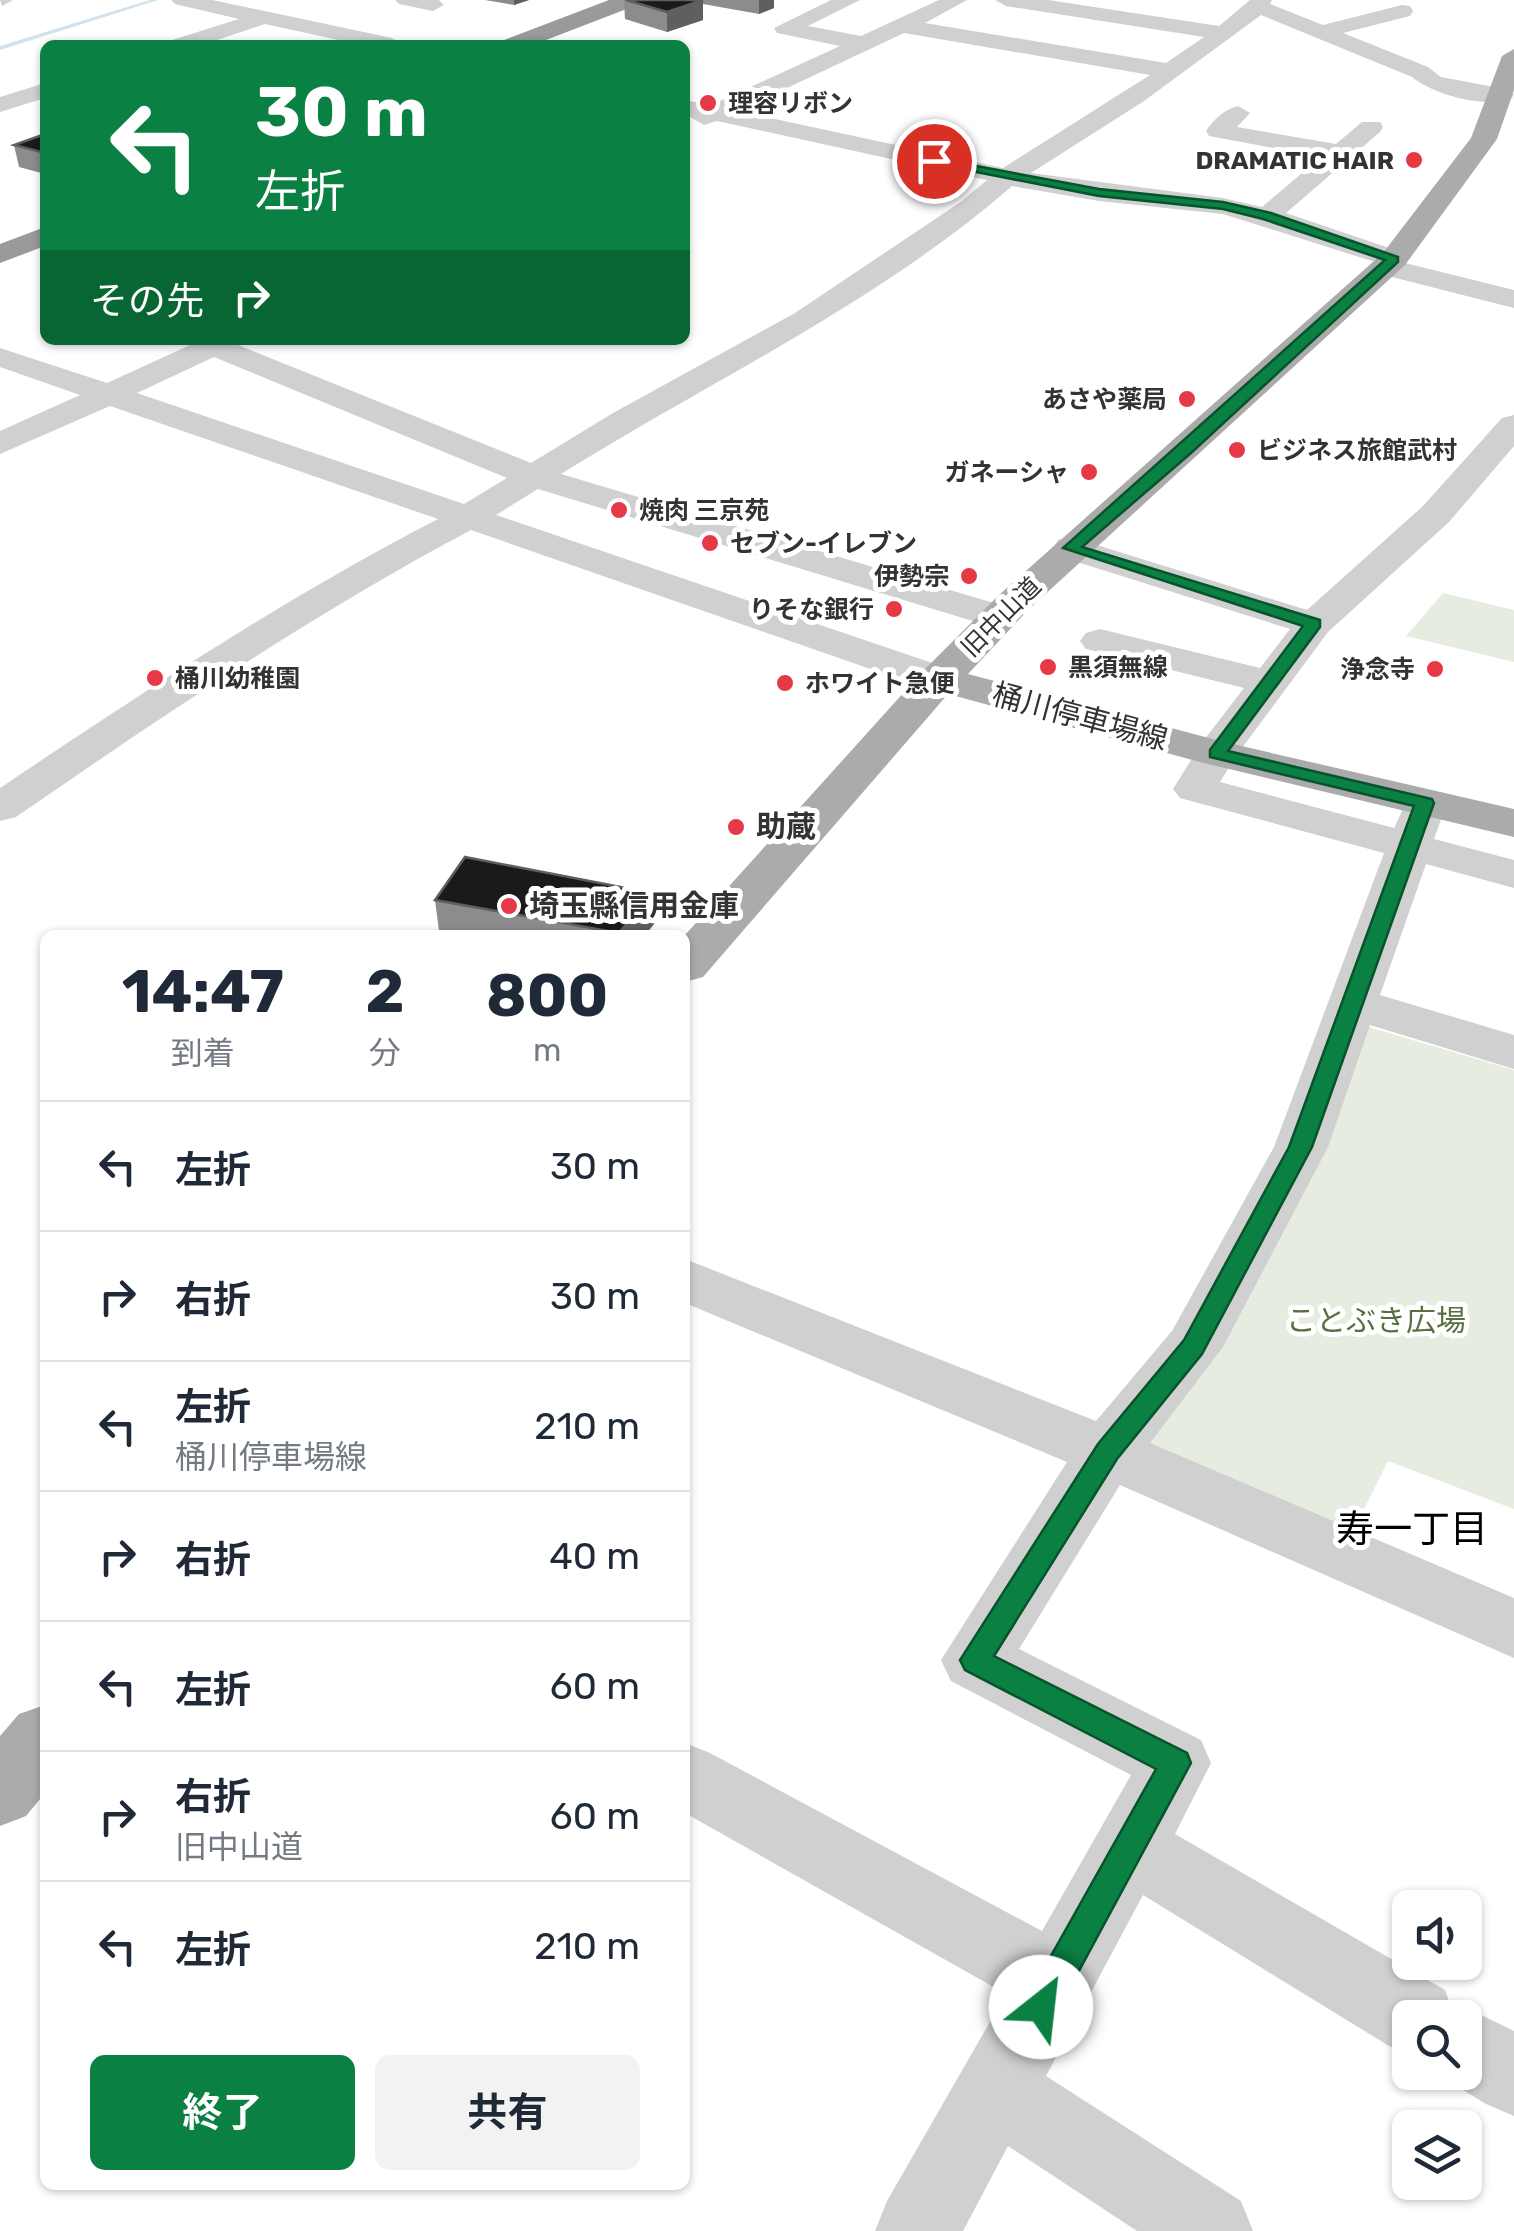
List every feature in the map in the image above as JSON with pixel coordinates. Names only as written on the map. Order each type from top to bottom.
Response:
[{"type":"highway","points":[[525,40],[629,0]]},
{"type":"highway","points":[[546,40],[649,0]]},
{"type":"highway","points":[[0,241],[40,226]]},
{"type":"highway","points":[[0,254],[40,238]]},
{"type":"main road","name":"旧中山道","points":[[690,960],[939,679],[1000,617],[1071,548],[1186,450],[1390,263],[1457,180],[1484,139],[1504,104],[1514,56]]},
{"type":"main road","name":"桶川停車場線","points":[[939,679],[1216,754],[1418,825],[1514,823]]},
{"type":"main road","points":[[0,1792],[40,1744]]},
{"type":"street","points":[[182,0],[368,40]]},
{"type":"street","points":[[406,0],[433,6]]},
{"type":"street","points":[[849,0],[784,28],[866,44]]},
{"type":"street","points":[[690,126],[956,0]]},
{"type":"street","points":[[1006,0],[1224,32]]},
{"type":"street","points":[[0,808],[186,681],[358,575],[466,518],[625,420],[806,320],[972,207],[1007,177],[1134,98],[1258,2],[1420,72],[1432,82],[1504,104]]},
{"type":"street","points":[[195,40],[298,6]]},
{"type":"street","points":[[944,53],[1051,7]]},
{"type":"street","points":[[1321,32],[1402,11]]},
{"type":"street","points":[[1075,55],[1138,20]]},
{"type":"street","points":[[904,26],[1170,71]]},
{"type":"street","points":[[1096,91],[1134,98]]},
{"type":"street","points":[[0,105],[40,92]]},
{"type":"street","points":[[690,108],[1007,177],[1099,193],[1223,206],[1267,216],[1390,263],[1514,299]]},
{"type":"street","points":[[1238,113],[1218,131],[1342,153]]},
{"type":"street","points":[[1267,216],[1372,127]]},
{"type":"street","points":[[0,444],[215,345]]},
{"type":"street","points":[[224,345],[534,478],[1000,617]]},
{"type":"street","points":[[0,357],[939,679]]},
{"type":"street","points":[[1216,754],[1314,624],[1436,514],[1514,425]]},
{"type":"street","points":[[1476,472],[1514,484]]},
{"type":"street","points":[[1071,548],[1314,624]]},
{"type":"street","points":[[1100,641],[1268,682]]},
{"type":"street","points":[[917,2231],[1176,1763],[975,1660],[1107,1452],[1193,1347],[1301,1147],[1418,825],[1514,874]]},
{"type":"street","points":[[1352,1004],[1514,1052]]},
{"type":"street","points":[[690,1282],[1107,1452],[1514,1629]]},
{"type":"street","points":[[690,1779],[1056,1980]]},
{"type":"street","points":[[1129,1846],[1392,2004]]},
{"type":"street","points":[[1482,2056],[1514,2076]]},
{"type":"street","points":[[996,2090],[1212,2231]]},
{"type":"green space","points":[[1443,593],[1514,610],[1514,662],[1406,636]]},
{"type":"green space","name":"ことぶき広場","points":[[1362,1025],[1514,1070],[1514,1509],[1388,1461],[1347,1543],[1133,1445]]},
{"type":"building","points":[[626,0],[703,0],[667,12]]},
{"type":"building","points":[[40,136],[40,152],[14,145]]},
{"type":"building","points":[[465,857],[652,893],[621,930],[602,930],[435,900]]},
{"type":"waterway","points":[[0,48],[155,0]]},
{"type":"place","name":"理容リボン","points":[[708,103]]},
{"type":"place","name":"DRAMATIC HAIR","points":[[1414,160]]},
{"type":"place","name":"あさや薬局","points":[[1187,399]]},
{"type":"place","name":"ビジネス旅館武村","points":[[1237,450]]},
{"type":"place","name":"ガネーシャ","points":[[1089,472]]},
{"type":"place","name":"焼肉 三京苑","points":[[619,510]]},
{"type":"place","name":"セブン-イレブン","points":[[710,543]]},
{"type":"place","name":"伊勢宗","points":[[969,576]]},
{"type":"place","name":"りそな銀行","points":[[894,609]]},
{"type":"place","name":"黒須無線","points":[[1048,667]]},
{"type":"place","name":"浄念寺","points":[[1435,669]]},
{"type":"place","name":"桶川幼稚園","points":[[155,678]]},
{"type":"place","name":"ホワイト急便","points":[[785,683]]},
{"type":"place","name":"助蔵","points":[[736,827]]},
{"type":"place","name":"埼玉縣信用金庫","points":[[509,906]]},
{"type":"district","name":"寿一丁目","points":[[1412,1529]]},
{"type":"route","points":[[934,161],[1099,193],[1223,206],[1267,216],[1394,259],[1186,450],[1071,548],[1314,624],[1216,754],[1425,803],[1301,1147],[1193,1347],[1107,1452],[975,1660],[1176,1763],[1041,2007]]}]
